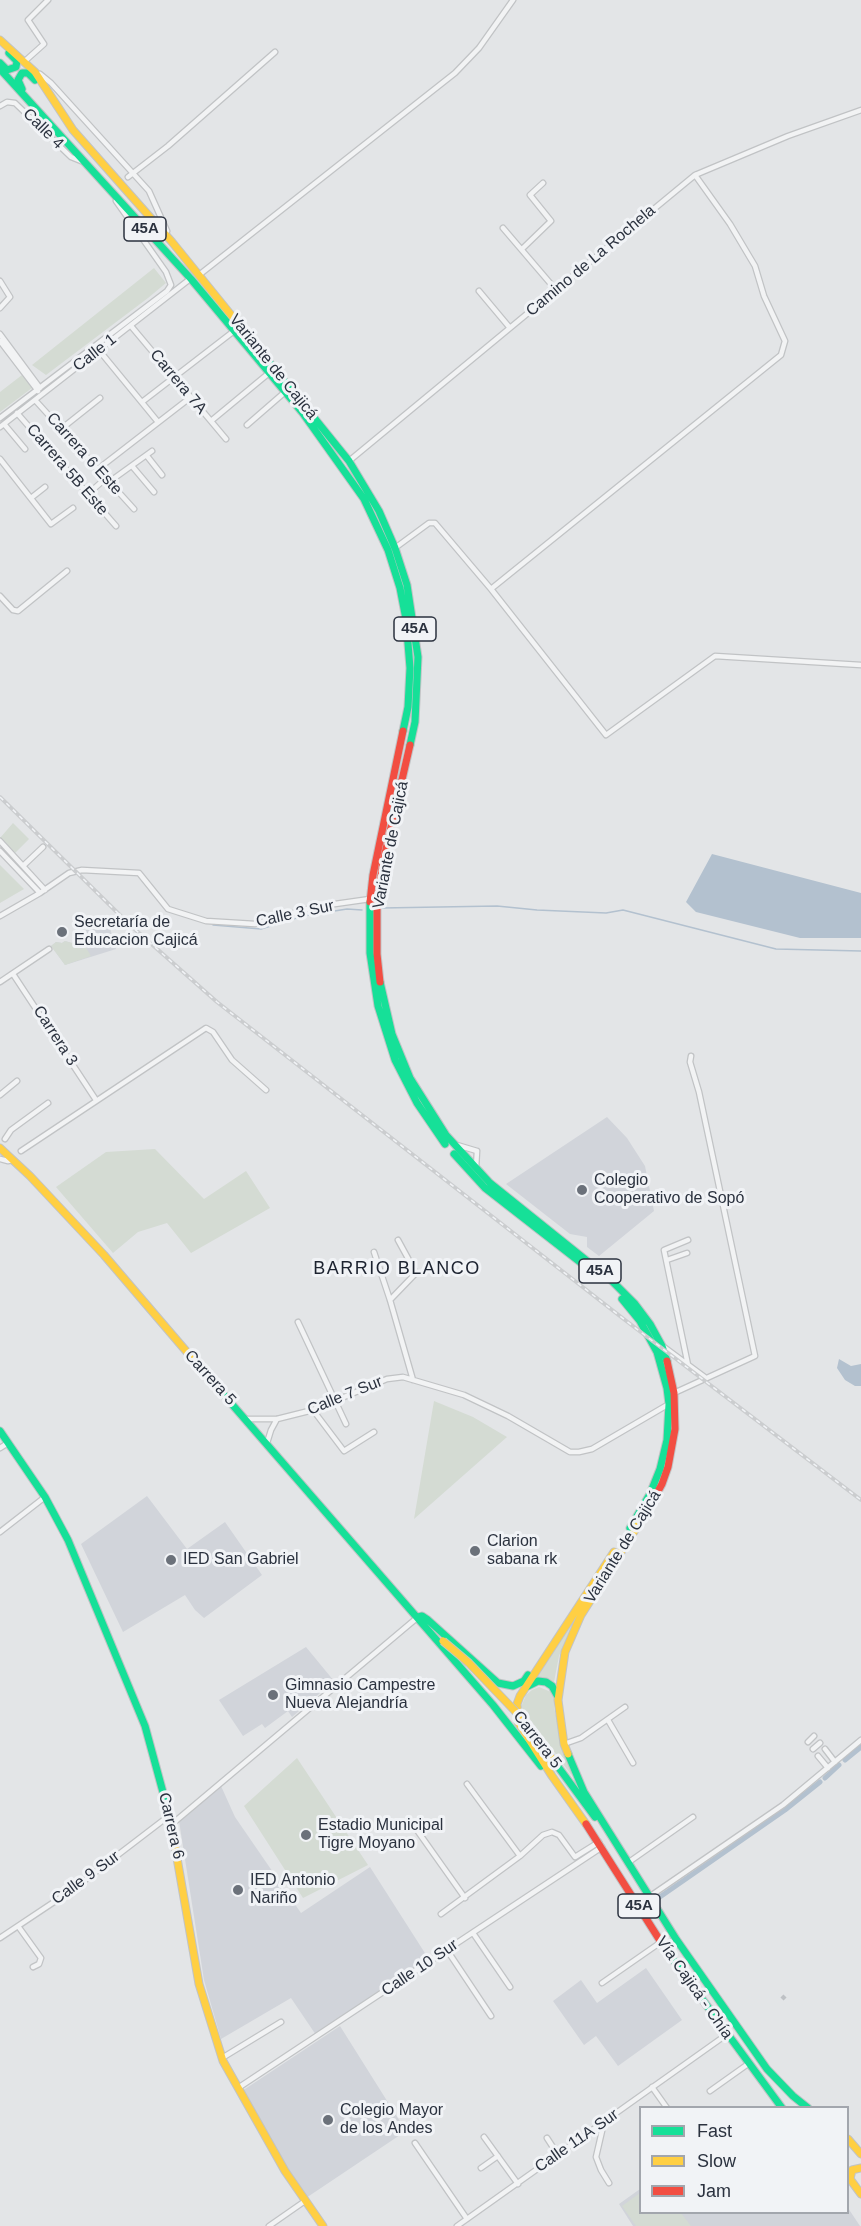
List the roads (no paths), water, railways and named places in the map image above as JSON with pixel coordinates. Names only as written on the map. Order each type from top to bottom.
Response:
[{"type":"main road","name":"Variante de Cajicá","points":[[0,40],[35,72],[73,130],[128,195],[172,242],[349,461],[379,511],[395,548],[407,585],[413,617],[418,657],[418,688],[413,733],[384,862],[372,902]]},
{"type":"main road","points":[[0,46],[15,58],[17,64],[10,70],[0,63]]},
{"type":"main road","name":"Variante de Cajicá","points":[[0,69],[191,279],[269,372],[342,466],[373,515],[394,568],[406,619],[410,668],[408,707],[376,860],[372,902],[373,977],[386,1036],[407,1086],[428,1122],[463,1165],[485,1188],[602,1280],[630,1307],[657,1352],[667,1388],[669,1419],[664,1455],[650,1494],[632,1526],[550,1649],[517,1704],[518,1722],[552,1776]]},
{"type":"main road","points":[[31,104],[19,83],[19,77],[22,74],[30,74],[47,92]]},
{"type":"main road","name":"Variante de Cajicá","points":[[373,924],[379,978],[392,1034],[410,1078],[433,1117],[476,1171],[612,1281],[635,1304],[650,1324],[667,1362],[674,1394],[675,1429],[665,1476],[652,1503],[574,1628],[562,1664],[558,1700],[564,1744],[578,1781],[602,1822]]},
{"type":"main road","name":"Carrera 5","points":[[0,1148],[88,1237],[167,1331],[417,1616],[552,1776]]},
{"type":"main road","name":"Carrera 6","points":[[0,1431],[45,1497],[68,1540],[145,1726],[172,1824],[199,1984],[222,2058],[285,2171],[323,2226]]},
{"type":"main road","points":[[417,1616],[428,1620],[498,1683],[506,1686],[513,1686],[524,1681],[550,1649]]},
{"type":"main road","name":"Carrera 5","points":[[417,1616],[515,1711],[595,1817],[602,1822]]},
{"type":"main road","points":[[525,1689],[531,1683],[546,1682],[557,1693],[558,1700]]},
{"type":"main road","name":"Vía Cajicá - Chía","points":[[552,1776],[601,1845],[661,1942],[726,2035],[780,2106]]},
{"type":"main road","name":"45A","points":[[602,1822],[718,2001],[767,2069],[806,2106]]},
{"type":"main road","points":[[849,2140],[861,2154]]},
{"type":"main road","points":[[861,2168],[852,2170],[850,2179],[861,2194]]},
{"type":"main road","points":[[849,2187],[861,2202]]},
{"type":"street","points":[[25,61],[44,44],[28,20],[48,0]]},
{"type":"street","points":[[199,275],[455,73],[479,48],[513,0]]},
{"type":"street","points":[[128,177],[168,146],[275,52]]},
{"type":"street","points":[[35,72],[51,83],[149,191],[172,242]]},
{"type":"street","name":"Calle 4","points":[[0,106],[7,102],[15,103],[71,157],[85,162]]},
{"type":"street","name":"Camino de La Rochela","points":[[349,461],[695,175],[788,136],[861,110]]},
{"type":"street","points":[[109,172],[128,177]]},
{"type":"street","points":[[490,589],[781,355],[785,341],[764,296],[755,266],[730,224],[695,175]]},
{"type":"street","points":[[128,177],[128,195]]},
{"type":"street","points":[[522,249],[551,221],[530,195],[543,183]]},
{"type":"street","name":"Calle 1","points":[[0,418],[167,291],[171,285],[170,278],[117,204],[111,192]]},
{"type":"street","points":[[503,228],[556,290]]},
{"type":"street","name":"Calle 1","points":[[2,425],[191,279]]},
{"type":"street","points":[[0,281],[10,297],[0,308]]},
{"type":"street","points":[[479,291],[510,328]]},
{"type":"street","name":"Carrera 7A","points":[[131,326],[226,439]]},
{"type":"street","points":[[142,402],[234,331]]},
{"type":"street","points":[[0,334],[42,394]]},
{"type":"street","points":[[0,341],[38,388]]},
{"type":"street","points":[[95,345],[158,422]]},
{"type":"street","points":[[211,421],[269,372]]},
{"type":"street","points":[[247,425],[285,392]]},
{"type":"street","points":[[98,469],[191,397]]},
{"type":"street","points":[[61,429],[100,398]]},
{"type":"street","name":"Carrera 6 Este","points":[[34,400],[134,509]]},
{"type":"street","name":"Carrera 5B Este","points":[[17,413],[116,526]]},
{"type":"street","points":[[2,425],[25,449]]},
{"type":"street","points":[[88,494],[152,451]]},
{"type":"street","points":[[147,456],[162,475]]},
{"type":"street","points":[[0,459],[51,524],[73,508]]},
{"type":"street","points":[[132,466],[154,492]]},
{"type":"street","points":[[31,498],[45,487]]},
{"type":"street","points":[[395,548],[429,523],[435,523],[606,735],[715,656],[861,665]]},
{"type":"street","points":[[440,528],[446,524]]},
{"type":"street","points":[[0,596],[13,610],[18,611],[67,571]]},
{"type":"street","points":[[0,841],[24,866],[43,891]]},
{"type":"street","points":[[24,866],[43,847]]},
{"type":"street","points":[[0,851],[43,891]]},
{"type":"street","name":"Calle 3 Sur","points":[[0,916],[75,872],[135,871],[142,875],[168,909],[206,921],[255,924],[314,907],[372,902]]},
{"type":"street","points":[[0,982],[49,949]]},
{"type":"street","name":"Carrera 3","points":[[13,974],[96,1100]]},
{"type":"street","points":[[21,1151],[206,1028],[210,1028],[232,1060],[266,1090]]},
{"type":"street","points":[[674,1394],[755,1356],[699,1092],[690,1062],[691,1056]]},
{"type":"street","points":[[0,1095],[17,1081]]},
{"type":"street","points":[[4,1139],[11,1130],[48,1103]]},
{"type":"street","points":[[452,1143],[479,1150],[476,1171]]},
{"type":"street","points":[[0,1159],[13,1160]]},
{"type":"street","points":[[390,1300],[417,1273],[398,1240]]},
{"type":"street","points":[[688,1240],[665,1249],[688,1365]]},
{"type":"street","points":[[374,1252],[413,1380]]},
{"type":"street","points":[[667,1260],[687,1253]]},
{"type":"street","points":[[298,1322],[346,1424]]},
{"type":"street","points":[[660,1343],[706,1377]]},
{"type":"street","name":"Calle 7 Sur","points":[[246,1419],[277,1419],[313,1410],[387,1378],[404,1377],[464,1395],[574,1452],[592,1449],[669,1404]]},
{"type":"street","points":[[313,1410],[345,1451],[374,1432]]},
{"type":"street","points":[[267,1443],[277,1419]]},
{"type":"street","points":[[0,1448],[8,1443]]},
{"type":"street","points":[[0,1532],[45,1497]]},
{"type":"street","points":[[172,1824],[417,1616]]},
{"type":"street","points":[[564,1744],[581,1738],[625,1707]]},
{"type":"street","points":[[608,1720],[633,1763]]},
{"type":"street","points":[[808,1742],[814,1736]]},
{"type":"street","points":[[650,1898],[783,1805],[861,1740]]},
{"type":"street","points":[[813,1749],[820,1743]]},
{"type":"street","points":[[828,1768],[819,1758],[826,1751],[836,1762]]},
{"type":"street","points":[[467,1784],[520,1856]]},
{"type":"street","name":"Calle 9 Sur","points":[[1,1935],[72,1890],[170,1815]]},
{"type":"street","points":[[628,1863],[693,1817]]},
{"type":"street","points":[[414,1826],[465,1898]]},
{"type":"street","points":[[441,1914],[520,1856],[543,1835],[552,1832],[559,1835],[575,1857],[601,1845]]},
{"type":"street","name":"Calle 10 Sur","points":[[238,2088],[473,1933],[601,1845]]},
{"type":"street","points":[[18,1926],[41,1958],[39,1964],[33,1967]]},
{"type":"street","points":[[473,1933],[510,1988]]},
{"type":"street","points":[[602,1983],[661,1942]]},
{"type":"street","points":[[447,1950],[492,2016]]},
{"type":"street","points":[[222,2058],[280,2022]]},
{"type":"street","name":"Calle 11A Sur","points":[[457,2226],[726,2035]]},
{"type":"street","points":[[710,2091],[748,2064]]},
{"type":"street","points":[[652,2087],[666,2106]]},
{"type":"street","points":[[600,2126],[602,2132],[596,2157],[609,2183]]},
{"type":"street","points":[[484,2137],[518,2184]]},
{"type":"street","points":[[547,2138],[558,2155]]},
{"type":"street","points":[[415,2143],[467,2219]]},
{"type":"street","points":[[481,2168],[498,2156]]},
{"type":"street","points":[[269,2226],[305,2202]]},
{"type":"water","points":[[712,854],[861,893],[861,938],[800,938],[696,912],[686,902]]},
{"type":"water","points":[[839,1359],[851,1366],[861,1364],[861,1386],[855,1386],[845,1380],[837,1368]]},
{"type":"waterway","points":[[382,908],[497,906],[606,913],[623,910],[776,949],[861,951]]},
{"type":"waterway","points":[[213,925],[261,929],[303,916],[347,909],[362,910]]},
{"type":"waterway","points":[[845,1760],[861,1747]]},
{"type":"waterway","points":[[825,1778],[839,1765]]},
{"type":"waterway","points":[[657,1899],[785,1810],[820,1782]]},
{"type":"tunnel","points":[[782,1999],[785,1996]]},
{"type":"railway","points":[[0,797],[130,925],[217,1002],[625,1320],[861,1500]]},
{"type":"place","name":"Secretaría de Educacion Cajicá","points":[[62,932]]},
{"type":"place","name":"Colegio Cooperativo de Sopó","points":[[582,1190]]},
{"type":"place","name":"Clarion sabana rk","points":[[475,1551]]},
{"type":"place","name":"IED San Gabriel","points":[[171,1560]]},
{"type":"place","name":"Gimnasio Campestre Nueva Alejandría","points":[[273,1695]]},
{"type":"place","name":"Estadio Municipal Tigre Moyano","points":[[306,1835]]},
{"type":"place","name":"IED Antonio Nariño","points":[[238,1890]]},
{"type":"place","name":"Colegio Mayor de los Andes","points":[[328,2120]]},
{"type":"district","name":"BARRIO BLANCO","points":[[397,1269]]}]
